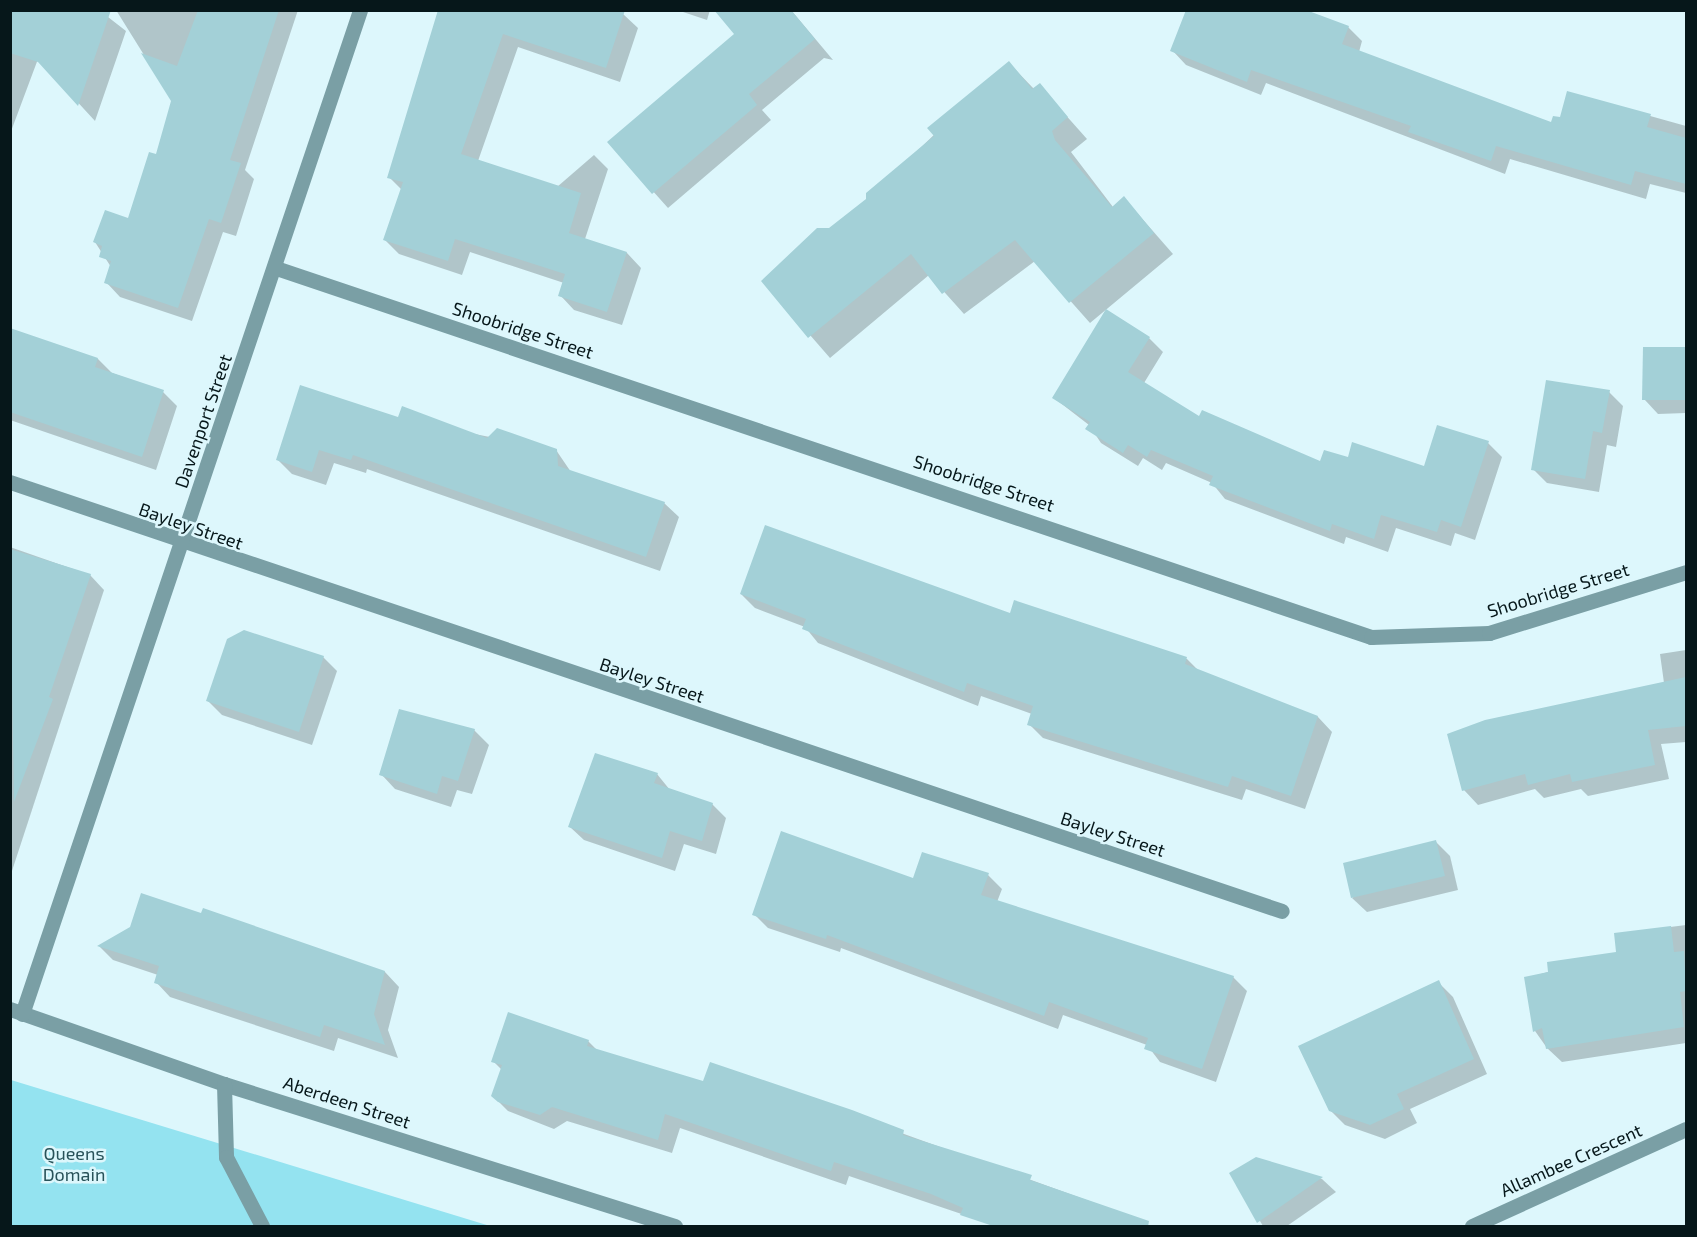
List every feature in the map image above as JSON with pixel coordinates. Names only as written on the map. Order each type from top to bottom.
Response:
[{"type":"street","name":"Davenport Street","points":[[16,1011],[182,544],[276,268],[360,10]]},
{"type":"street","name":"Shoobridge Street","points":[[276,268],[1371,638],[1489,633],[1686,572]]},
{"type":"street","name":"Bayley Street","points":[[10,482],[182,544],[1282,911]]},
{"type":"street","name":"Aberdeen Street","points":[[16,1011],[224,1084],[675,1227]]},
{"type":"street","points":[[224,1084],[226,1157],[262,1227]]},
{"type":"street","name":"Allambee Crescent","points":[[1472,1227],[1686,1129]]},
{"type":"green space","name":"Queens Domain","points":[[11,1080],[490,1226],[11,1226]]},
{"type":"building","points":[[10,10],[111,10],[78,106],[38,62],[10,53]]},
{"type":"building","points":[[198,10],[279,10],[230,160],[241,163],[221,223],[209,219],[178,308],[104,283],[111,261],[99,257],[102,246],[93,242],[105,210],[128,218],[149,152],[156,154],[171,101],[141,53],[177,66]]},
{"type":"building","points":[[438,10],[625,10],[606,68],[503,34],[461,154],[581,193],[569,233],[627,252],[607,312],[558,296],[565,274],[455,239],[448,261],[383,240],[403,182],[387,178]]},
{"type":"building","points":[[714,10],[791,10],[815,39],[749,94],[757,105],[652,194],[607,142],[734,34]]},
{"type":"building","points":[[1186,10],[1306,10],[1349,26],[1342,44],[1551,122],[1553,116],[1560,117],[1567,91],[1651,114],[1647,127],[1686,138],[1686,184],[1635,171],[1631,185],[1496,146],[1491,161],[1408,132],[1411,126],[1251,70],[1247,82],[1170,51]]},
{"type":"building","points":[[1009,61],[1032,89],[1040,83],[1068,117],[1052,131],[1055,140],[1112,207],[1124,196],[1154,233],[1069,303],[1015,240],[942,294],[911,254],[808,338],[761,281],[817,228],[829,228],[866,199],[866,193],[934,136],[927,128]]},
{"type":"building","points":[[1106,309],[1150,337],[1128,372],[1199,416],[1202,410],[1320,461],[1324,450],[1348,457],[1352,442],[1424,466],[1437,425],[1489,441],[1461,527],[1441,520],[1437,532],[1381,515],[1374,539],[1332,524],[1330,531],[1209,485],[1213,476],[1151,450],[1147,457],[1128,445],[1123,453],[1085,429],[1090,422],[1052,398]]},
{"type":"building","points":[[10,328],[98,358],[95,367],[164,390],[142,457],[10,412]]},
{"type":"building","points":[[1643,347],[1686,347],[1686,400],[1642,400]]},
{"type":"building","points":[[1546,380],[1610,390],[1602,433],[1593,431],[1585,479],[1531,470]]},
{"type":"building","points":[[300,385],[398,417],[402,406],[487,438],[497,428],[557,449],[558,466],[665,502],[646,557],[353,455],[351,460],[319,450],[312,472],[276,460]]},
{"type":"building","points":[[765,525],[1010,613],[1014,600],[1187,657],[1185,664],[1318,716],[1291,796],[1232,776],[1228,787],[1027,725],[1033,706],[967,683],[964,692],[802,629],[806,619],[740,594]]},
{"type":"building","points":[[10,549],[91,574],[49,697],[53,699],[14,802]]},
{"type":"building","points":[[244,630],[324,656],[299,732],[206,701],[227,639]]},
{"type":"building","points":[[1686,677],[1686,726],[1648,730],[1655,765],[1572,782],[1570,774],[1528,785],[1525,774],[1462,791],[1447,734],[1485,720]]},
{"type":"building","points":[[399,709],[475,729],[458,781],[442,776],[437,794],[379,775]]},
{"type":"building","points":[[595,753],[658,773],[654,783],[713,803],[702,841],[670,831],[662,858],[568,827]]},
{"type":"building","points":[[781,831],[913,878],[922,852],[989,873],[981,895],[1234,976],[1202,1069],[1144,1049],[1148,1038],[1049,1002],[1044,1016],[827,935],[826,939],[752,915]]},
{"type":"building","points":[[1436,840],[1445,876],[1351,898],[1343,863]]},
{"type":"building","points":[[141,893],[201,913],[203,908],[385,971],[374,1014],[385,1045],[324,1025],[320,1037],[154,983],[159,966],[97,946],[130,927]]},
{"type":"building","points":[[1671,926],[1674,952],[1684,951],[1686,991],[1680,992],[1684,1027],[1546,1049],[1542,1028],[1533,1032],[1524,977],[1548,972],[1547,962],[1616,952],[1614,933]]},
{"type":"building","points":[[1439,980],[1474,1059],[1397,1094],[1404,1109],[1370,1125],[1329,1111],[1298,1046]]},
{"type":"building","points":[[508,1012],[589,1040],[587,1046],[703,1081],[710,1062],[852,1110],[904,1130],[903,1135],[1032,1175],[1030,1180],[1149,1221],[1148,1227],[996,1227],[960,1215],[963,1208],[931,1194],[834,1162],[831,1171],[665,1114],[658,1140],[552,1107],[540,1115],[498,1102],[491,1096],[502,1065],[491,1062]]},
{"type":"building","points":[[1256,1157],[1323,1177],[1257,1223],[1229,1173]]}]
